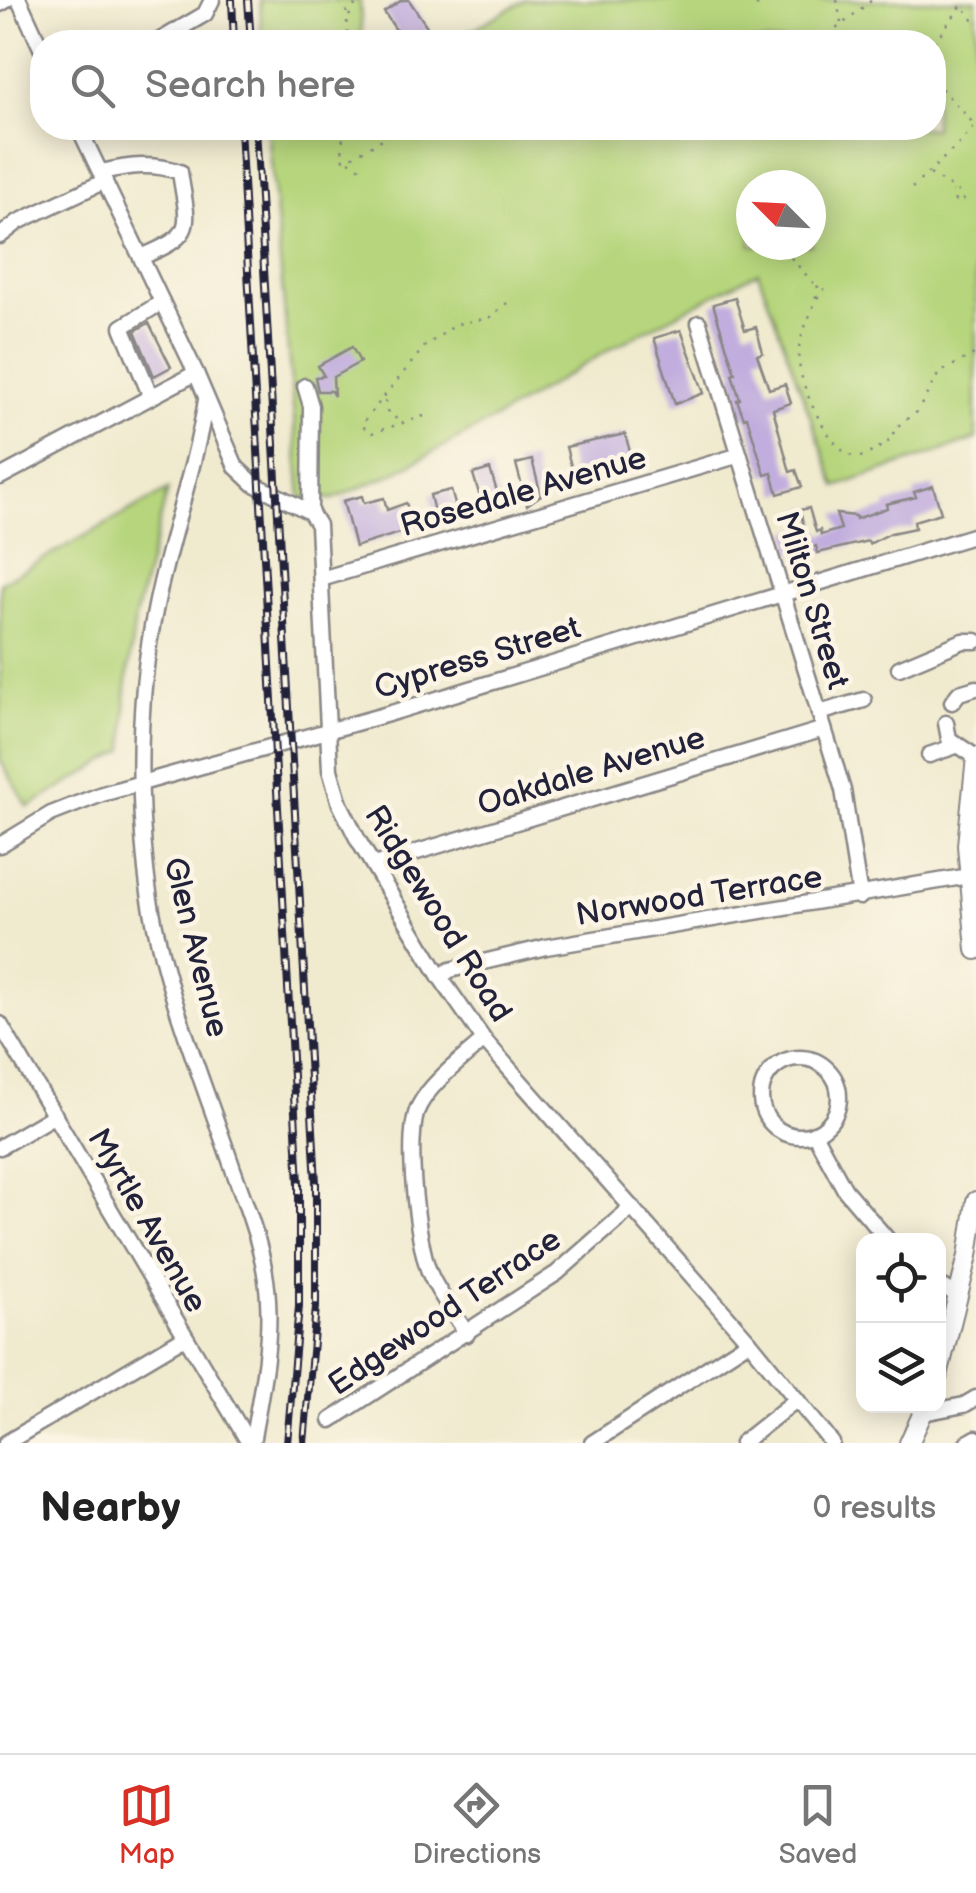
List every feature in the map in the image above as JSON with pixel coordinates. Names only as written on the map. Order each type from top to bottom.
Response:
[{"type":"main road","points":[[976,757],[969,876],[976,950]]},
{"type":"main road","points":[[946,1343],[958,1296],[970,1271],[976,1202]]},
{"type":"main road","points":[[908,1443],[923,1413]]},
{"type":"street","points":[[0,4],[8,0]]},
{"type":"street","points":[[18,0],[32,30]]},
{"type":"street","points":[[178,30],[205,14],[211,3]]},
{"type":"street","points":[[86,140],[196,373],[230,457],[244,476],[310,512]]},
{"type":"street","points":[[0,236],[18,222],[103,177],[138,166],[164,166],[180,172],[186,230],[177,241],[141,258]]},
{"type":"street","points":[[152,396],[122,327],[162,302]]},
{"type":"street","name":"Milton Street","points":[[700,323],[843,790],[860,896]]},
{"type":"street","points":[[0,476],[196,373]]},
{"type":"street","name":"Ridgewood Road","points":[[305,386],[310,406],[310,512],[318,525],[330,770],[340,804],[440,977],[484,1040],[749,1341],[832,1443]]},
{"type":"street","name":"Glen Avenue","points":[[206,399],[155,609],[142,713],[140,782],[146,872],[155,923],[175,999],[256,1236],[266,1278],[268,1352],[250,1443]]},
{"type":"street","name":"Rosedale Avenue","points":[[321,579],[740,455]]},
{"type":"street","name":"Cypress Street","points":[[0,845],[64,808],[140,782],[329,730],[976,535]]},
{"type":"street","points":[[898,668],[976,641]]},
{"type":"street","points":[[952,702],[960,693],[976,688]]},
{"type":"street","points":[[819,714],[864,700]]},
{"type":"street","points":[[946,723],[949,738],[956,746],[976,757]]},
{"type":"street","name":"Oakdale Avenue","points":[[374,865],[824,729]]},
{"type":"street","points":[[930,755],[956,746]]},
{"type":"street","name":"Norwood Terrace","points":[[440,977],[450,970],[546,948],[969,876]]},
{"type":"street","name":"Myrtle Avenue","points":[[0,1024],[250,1443]]},
{"type":"street","points":[[466,1334],[432,1278],[419,1241],[412,1128],[420,1102],[428,1092],[484,1040]]},
{"type":"street","points":[[800,1058],[816,1062],[829,1071],[837,1086],[834,1117],[814,1133],[784,1133],[771,1123],[763,1109],[761,1093],[766,1078],[784,1062],[800,1058]]},
{"type":"street","points":[[0,1147],[54,1115]]},
{"type":"street","points":[[814,1133],[845,1190],[882,1233]]},
{"type":"street","name":"Edgewood Terrace","points":[[331,1420],[557,1273],[632,1207]]},
{"type":"street","points":[[946,1289],[958,1296]]},
{"type":"street","points":[[6,1443],[184,1337]]},
{"type":"street","points":[[592,1443],[749,1341]]},
{"type":"street","points":[[946,1407],[964,1405],[976,1398]]},
{"type":"street","points":[[742,1443],[796,1400]]},
{"type":"street","points":[[966,1443],[976,1438]]},
{"type":"path","points":[[346,0],[348,30]]},
{"type":"path","points":[[348,18],[358,0]]},
{"type":"path","points":[[756,6],[768,0]]},
{"type":"path","points":[[837,0],[840,26]]},
{"type":"path","points":[[837,30],[872,0]]},
{"type":"path","points":[[942,30],[961,2],[976,24]]},
{"type":"path","points":[[912,188],[975,124],[946,94]]},
{"type":"path","points":[[343,140],[342,159],[366,171]]},
{"type":"path","points":[[348,160],[380,140]]},
{"type":"path","points":[[929,173],[953,192]]},
{"type":"path","points":[[793,260],[817,287],[818,298]]},
{"type":"path","points":[[817,287],[822,284],[826,288],[800,342],[802,381],[828,434],[848,456],[864,457],[891,440],[895,428],[917,412],[939,373],[976,353]]},
{"type":"path","points":[[424,416],[372,433],[360,425],[425,346],[457,324],[489,318],[513,298]]},
{"type":"path","points":[[386,398],[386,411],[400,422]]},
{"type":"green space","points":[[260,0],[360,0],[361,30],[261,30]]},
{"type":"green space","points":[[525,0],[976,0],[976,439],[836,487],[758,272],[610,349],[500,416],[390,475],[333,499],[301,497],[269,140],[946,140],[946,30],[472,30]]},
{"type":"green space","points":[[168,490],[135,617],[126,690],[125,750],[28,807],[0,760],[0,583]]},
{"type":"building","points":[[402,0],[409,0],[429,30],[396,30],[384,12]]},
{"type":"building","points":[[735,298],[745,330],[756,327],[763,353],[757,355],[769,389],[785,384],[791,403],[773,409],[790,472],[796,470],[802,487],[778,494],[772,473],[765,475],[747,417],[744,418],[737,400],[740,399],[732,374],[735,373],[713,304]]},
{"type":"building","points":[[149,323],[171,367],[154,376],[135,331]]},
{"type":"building","points":[[681,330],[704,393],[675,404],[654,338]]},
{"type":"building","points":[[352,347],[360,362],[333,377],[334,396],[331,391],[318,391],[315,377],[324,376],[318,366]]},
{"type":"building","points":[[625,434],[634,466],[614,472],[611,464],[573,474],[566,447]]},
{"type":"building","points":[[532,460],[541,495],[527,505],[516,464]]},
{"type":"building","points":[[490,469],[502,508],[485,513],[473,474]]},
{"type":"building","points":[[933,486],[941,513],[914,521],[915,528],[891,533],[869,544],[868,541],[818,553],[816,546],[791,554],[788,532],[804,527],[800,510],[809,508],[816,532],[820,530],[821,535],[841,529],[836,514],[856,519],[887,508],[886,504],[916,497],[914,492]]},
{"type":"building","points":[[451,490],[459,519],[437,525],[430,495]]},
{"type":"building","points":[[362,496],[364,503],[384,498],[387,510],[406,503],[415,528],[355,547],[343,501]]},
{"type":"railway","points":[[232,0],[233,30]]},
{"type":"railway","points":[[248,0],[250,30]]},
{"type":"railway","points":[[241,140],[299,1184],[299,1306],[287,1443]]},
{"type":"railway","points":[[257,140],[316,1183],[316,1307],[304,1443]]}]
